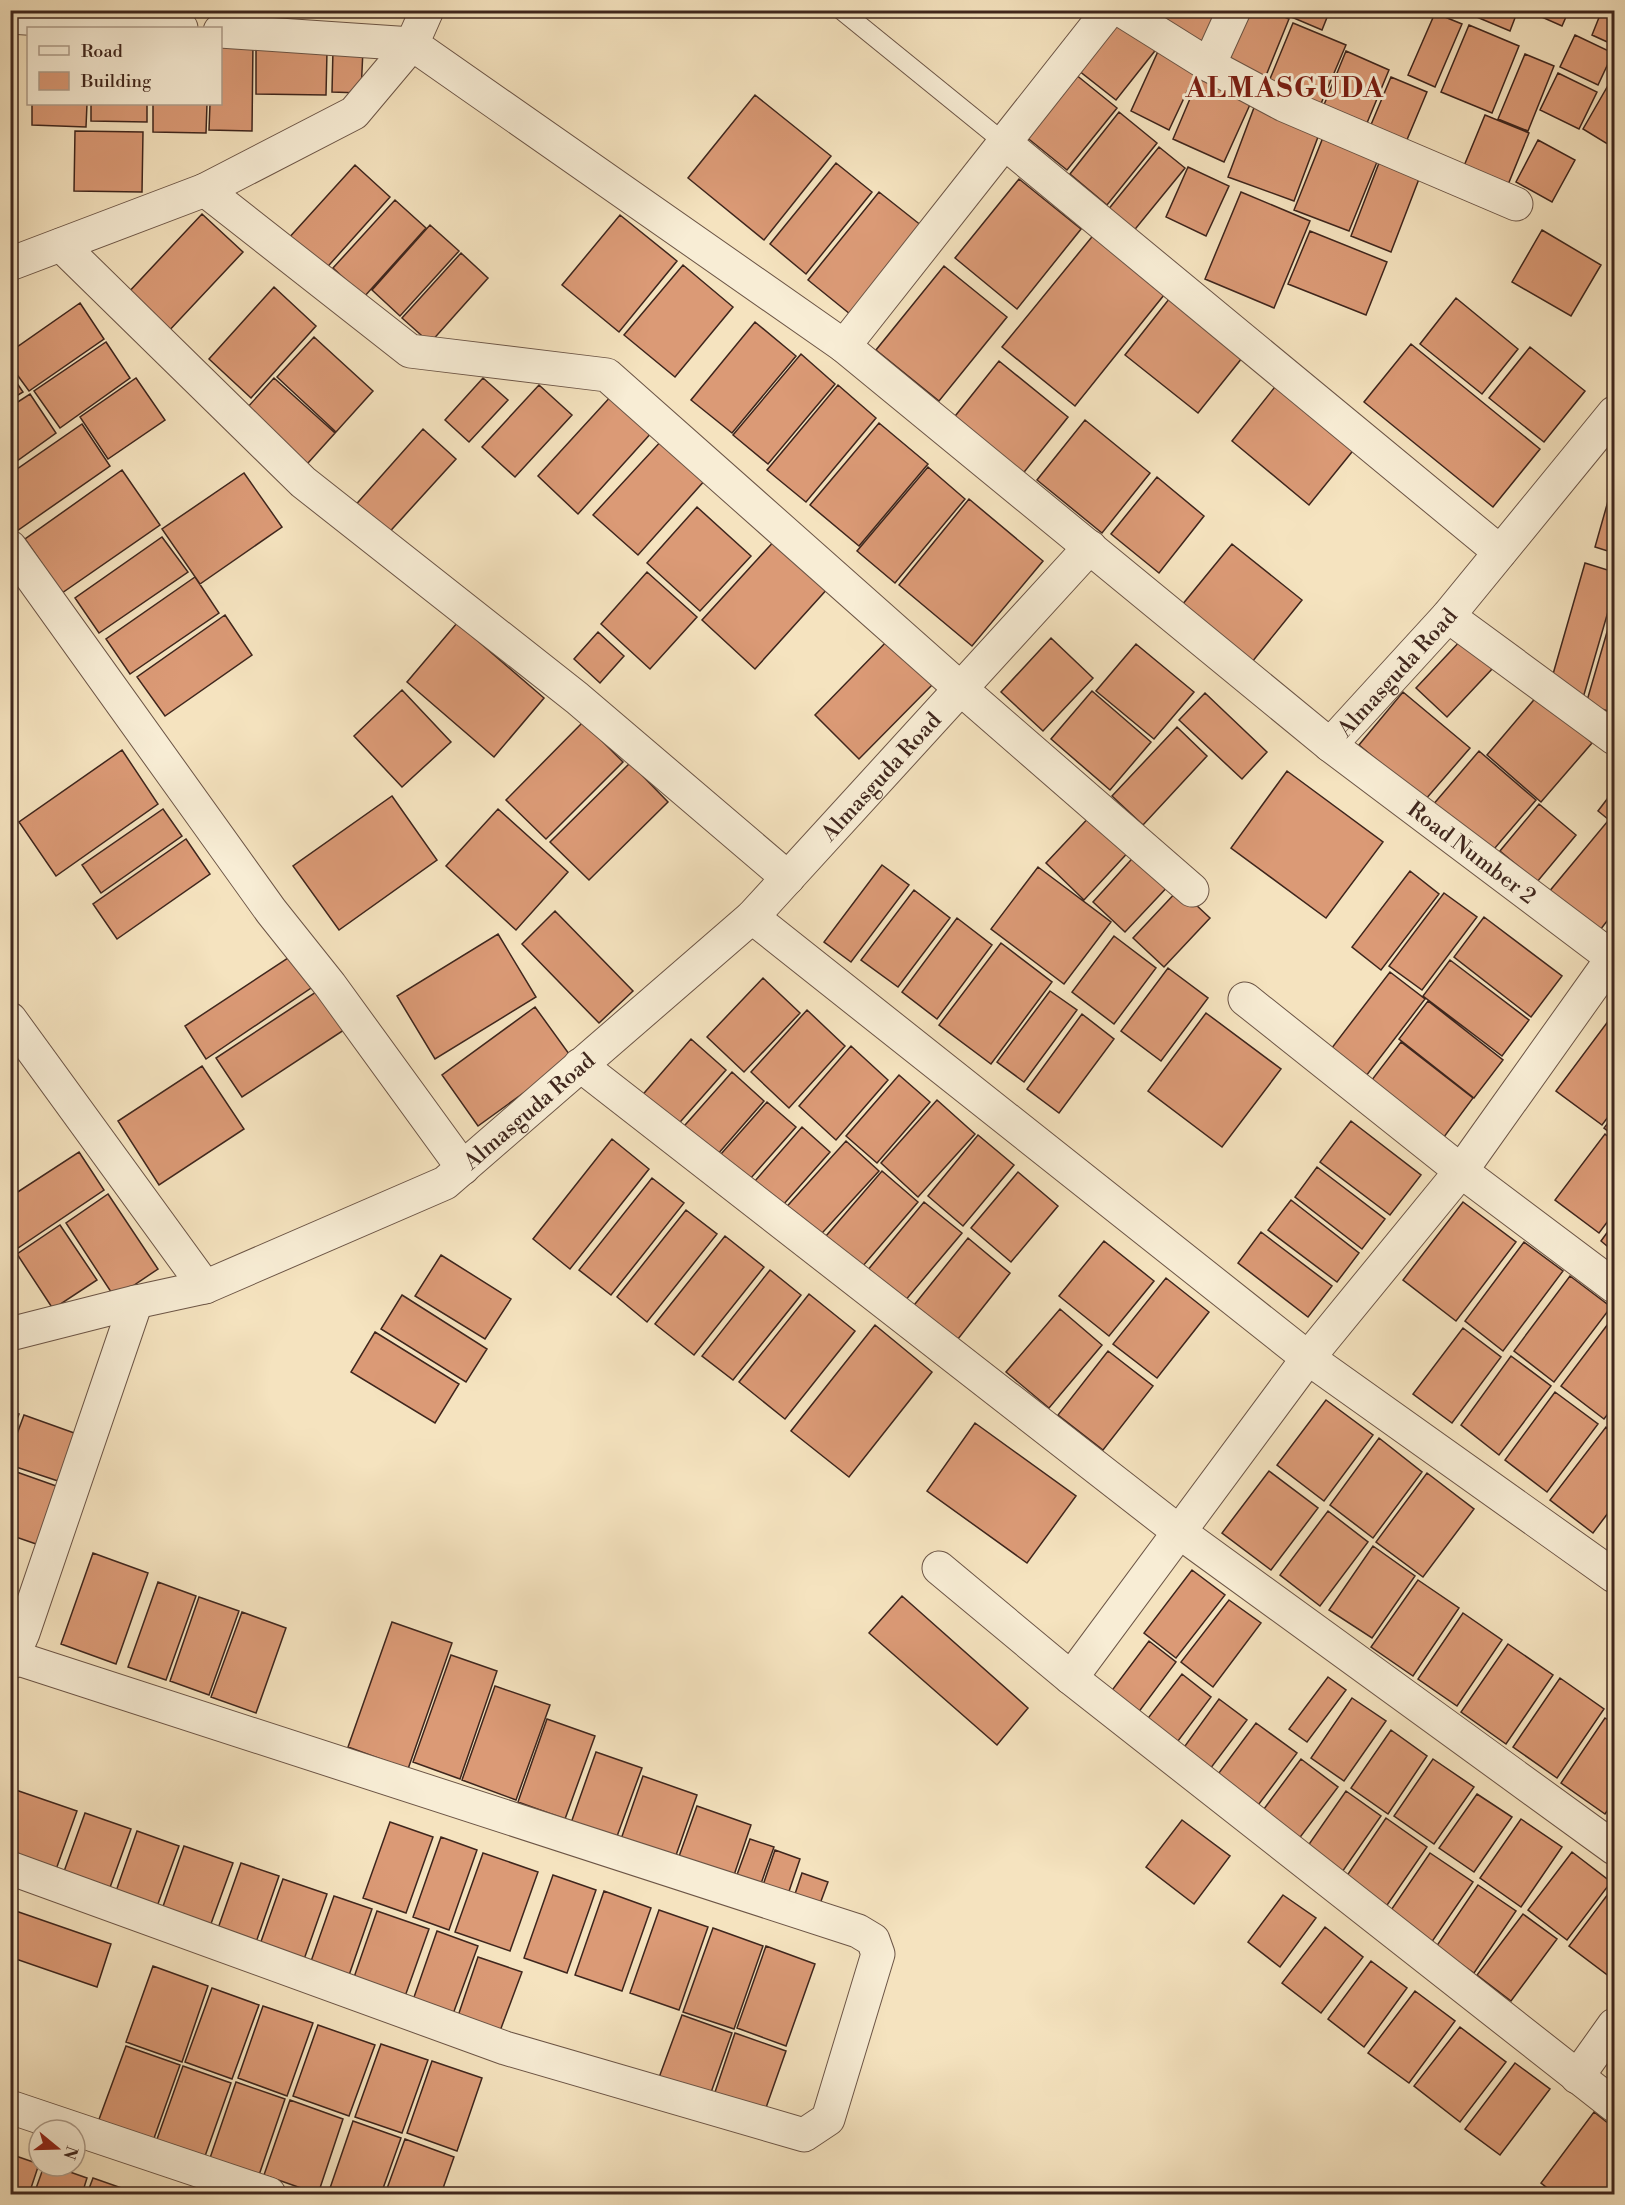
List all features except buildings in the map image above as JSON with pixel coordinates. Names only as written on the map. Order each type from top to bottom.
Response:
[{"type":"street","points":[[10,264],[205,190],[354,113],[412,44],[427,10]]},
{"type":"street","points":[[844,346],[1006,144],[1109,10]]},
{"type":"street","points":[[1121,10],[1209,65],[1284,105],[1516,204]]},
{"type":"street","points":[[1209,65],[1234,10]]},
{"type":"street","points":[[10,17],[165,27]]},
{"type":"street","points":[[222,31],[412,44],[844,346],[1090,547]]},
{"type":"street","points":[[1006,144],[1500,552]]},
{"type":"street","points":[[205,190],[410,351],[607,375],[1192,890]]},
{"type":"street","points":[[61,245],[303,482],[577,698],[788,878]]},
{"type":"street","name":"Almasguda Road","points":[[10,1334],[206,1287],[445,1183],[752,917],[1090,547],[1330,745],[1448,616],[1614,415]]},
{"type":"street","points":[[10,547],[264,902],[330,985],[463,1168]]},
{"type":"street","points":[[1448,616],[1614,738]]},
{"type":"street","name":"Road Number 2","points":[[1330,745],[1614,958]]},
{"type":"street","points":[[752,917],[1308,1358],[1614,1576]]},
{"type":"street","points":[[1071,1678],[1308,1358],[1461,1171],[1614,958]]},
{"type":"street","points":[[1245,999],[1461,1171],[1614,1286]]},
{"type":"street","points":[[10,1019],[206,1287]]},
{"type":"street","points":[[580,1065],[1178,1532],[1614,1848]]},
{"type":"street","points":[[10,1868],[505,2048],[804,2135],[828,2119],[878,1954],[873,1940],[858,1931],[14,1646],[136,1302]]},
{"type":"street","points":[[939,1568],[1071,1678],[1614,2105]]},
{"type":"street","points":[[1577,2077],[1614,2025]]},
{"type":"street","points":[[10,2107],[269,2194]]},
{"type":"lane","points":[[841,10],[1006,144]]},
{"type":"district","name":"ALMASGUDA","points":[[1285,87]]}]
